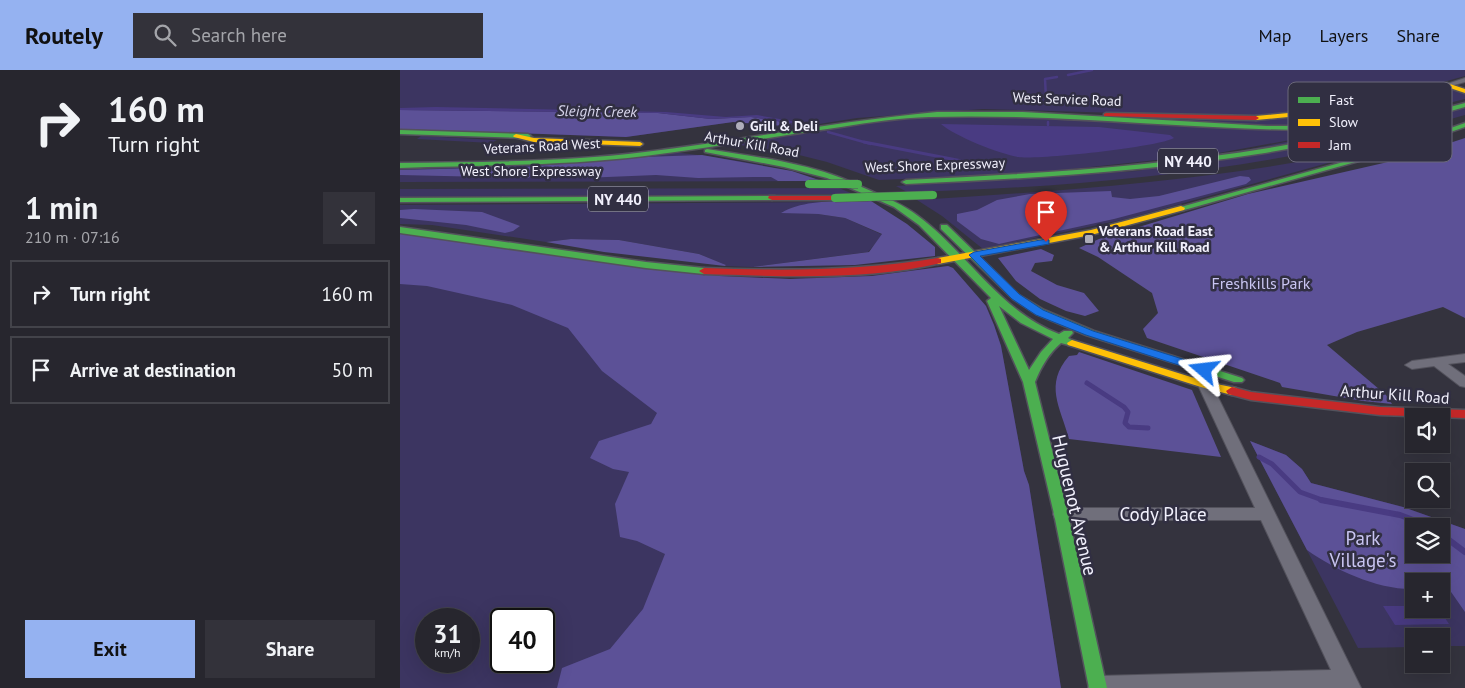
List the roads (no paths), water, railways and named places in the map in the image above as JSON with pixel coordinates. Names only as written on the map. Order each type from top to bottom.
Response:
[{"type":"main road","points":[[1452,107],[1465,104]]},
{"type":"main road","name":"West Shore Expressway","points":[[1452,109],[1465,104]]},
{"type":"main road","name":"West Service Road","points":[[685,148],[840,124],[917,115],[1013,113],[1234,119],[1288,116]]},
{"type":"main road","points":[[917,115],[1041,114],[1288,128]]},
{"type":"main road","points":[[1452,122],[1465,118]]},
{"type":"main road","points":[[1452,130],[1465,125]]},
{"type":"main road","name":"Arthur Kill Road","points":[[400,132],[662,141],[706,145],[795,159],[858,178],[886,190],[915,206],[957,238],[1016,296],[1040,312],[1076,328],[1294,400],[1380,411],[1465,414]]},
{"type":"main road","name":"Arthur Kill Road","points":[[516,136],[534,140],[685,148],[797,167],[832,177],[857,187],[910,214],[921,222],[988,292]]},
{"type":"main road","points":[[512,164],[539,162],[556,158],[567,153],[571,148],[568,141]]},
{"type":"main road","name":"West Shore Expressway","points":[[901,183],[1038,176],[1196,160],[1288,145]]},
{"type":"main road","name":"Veterans Road West","points":[[400,166],[556,163],[685,148]]},
{"type":"main road","points":[[400,230],[646,265],[703,271],[822,272],[918,265],[1085,234],[1140,221],[1196,203],[1348,162]]},
{"type":"main road","name":"West Shore Expressway","points":[[804,184],[879,183]]},
{"type":"main road","name":"West Shore Expressway","points":[[400,200],[835,198],[937,194]]},
{"type":"main road","points":[[988,292],[1010,312],[1035,328],[1058,338],[1206,385],[1251,396],[1294,400]]},
{"type":"main road","name":"Huguenot Avenue","points":[[988,292],[1020,359],[1028,382],[1061,514],[1098,687]]},
{"type":"main road","points":[[1028,382],[1036,363],[1058,338],[1076,328]]},
{"type":"street","points":[[1412,365],[1465,358]]},
{"type":"street","points":[[1438,362],[1465,383]]},
{"type":"street","points":[[1098,687],[1347,684],[1206,385]]},
{"type":"street","name":"Cody Place","points":[[1061,514],[1266,514]]},
{"type":"water","points":[[436,107],[666,112],[726,117],[757,115],[797,122],[790,123],[751,117],[711,119],[658,113],[400,110],[400,108]]},
{"type":"water","points":[[941,124],[1099,127],[1170,135],[1174,138],[1164,142],[1098,152],[1049,157],[1018,157],[978,144],[956,134]]},
{"type":"water","points":[[1383,606],[1405,606],[1405,618],[1445,618],[1449,624],[1395,625]]},
{"type":"waterway","points":[[1068,75],[1092,70]]},
{"type":"waterway","points":[[1046,98],[1045,79],[1057,77]]},
{"type":"waterway","points":[[1046,96],[1057,96]]},
{"type":"waterway","name":"Sleight Creek","points":[[828,132],[871,144]]},
{"type":"waterway","name":"Sleight Creek","points":[[864,142],[962,161]]},
{"type":"waterway","points":[[1087,383],[1124,407],[1128,412],[1125,423],[1129,427],[1148,428]]},
{"type":"waterway","points":[[1259,457],[1272,464],[1300,492],[1324,500]]},
{"type":"waterway","points":[[1324,500],[1408,518]]},
{"type":"waterway","points":[[1450,541],[1465,552]]},
{"type":"place","name":"Grill & Deli","points":[[740,126]]},
{"type":"place","name":"Veterans Road East & Arthur Kill Road","points":[[1089,239]]},
{"type":"park label","name":"Freshkills Park","points":[[1261,283]]},
{"type":"park label","name":"Park Village's","points":[[1363,549]]}]
